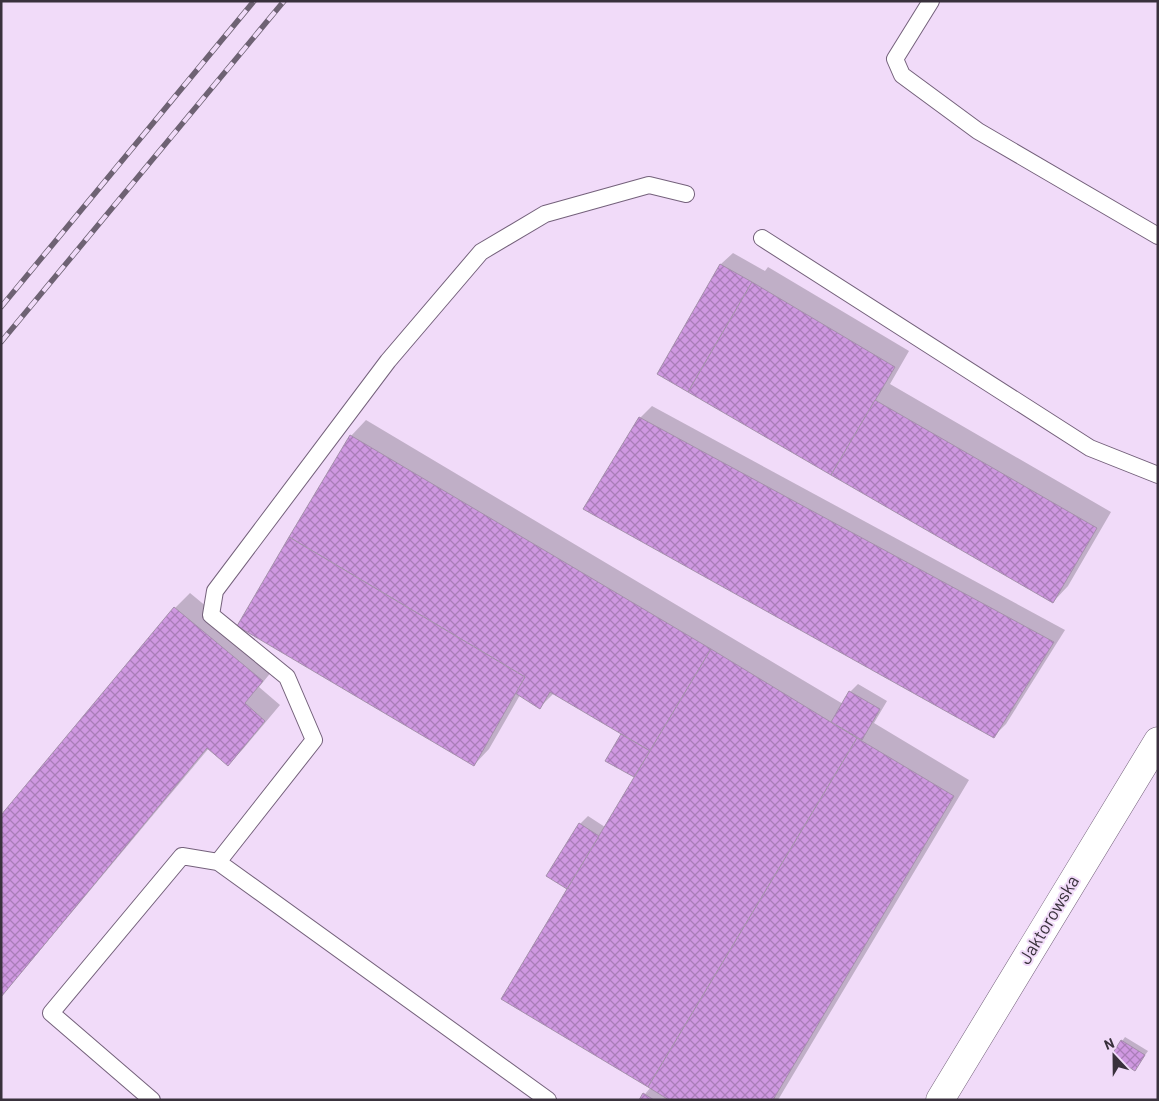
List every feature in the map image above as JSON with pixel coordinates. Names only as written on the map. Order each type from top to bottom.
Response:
[{"type":"main road","name":"Jaktorowska","points":[[940,1100],[1158,741]]},
{"type":"lane","points":[[931,1],[895,58],[902,75],[978,131],[1158,236]]},
{"type":"lane","points":[[218,862],[314,740],[288,677],[211,615],[215,591],[388,361],[482,252],[544,214],[649,185],[686,194]]},
{"type":"lane","points":[[762,238],[1090,448],[1158,475]]},
{"type":"lane","points":[[152,1100],[51,1013],[182,856],[218,862],[548,1100]]},
{"type":"building","points":[[720,264],[752,282],[688,392],[657,374]]},
{"type":"building","points":[[752,282],[895,367],[831,475],[688,392]]},
{"type":"building","points":[[875,400],[1097,528],[1053,603],[831,475]]},
{"type":"building","points":[[639,417],[1054,642],[994,738],[583,509]]},
{"type":"building","points":[[350,435],[711,649],[650,751],[550,692],[540,709],[515,693],[525,677],[289,537]]},
{"type":"building","points":[[289,537],[525,677],[474,766],[237,626]]},
{"type":"building","points":[[174,607],[263,681],[245,703],[265,721],[228,766],[207,748],[1,997],[1,815]]},
{"type":"building","points":[[711,649],[857,738],[648,1087],[501,999]]},
{"type":"building","points":[[849,691],[880,709],[862,740],[831,722]]},
{"type":"building","points":[[621,734],[650,751],[634,777],[605,761]]},
{"type":"building","points":[[857,738],[954,796],[773,1100],[669,1100],[648,1087]]},
{"type":"building","points":[[579,823],[599,836],[567,889],[546,876]]},
{"type":"building","points":[[1121,1040],[1145,1055],[1135,1071],[1111,1056]]},
{"type":"building","points":[[643,1093],[654,1100],[639,1100]]},
{"type":"railway","points":[[1,307],[254,1]]},
{"type":"railway","points":[[1,342],[284,1]]}]
